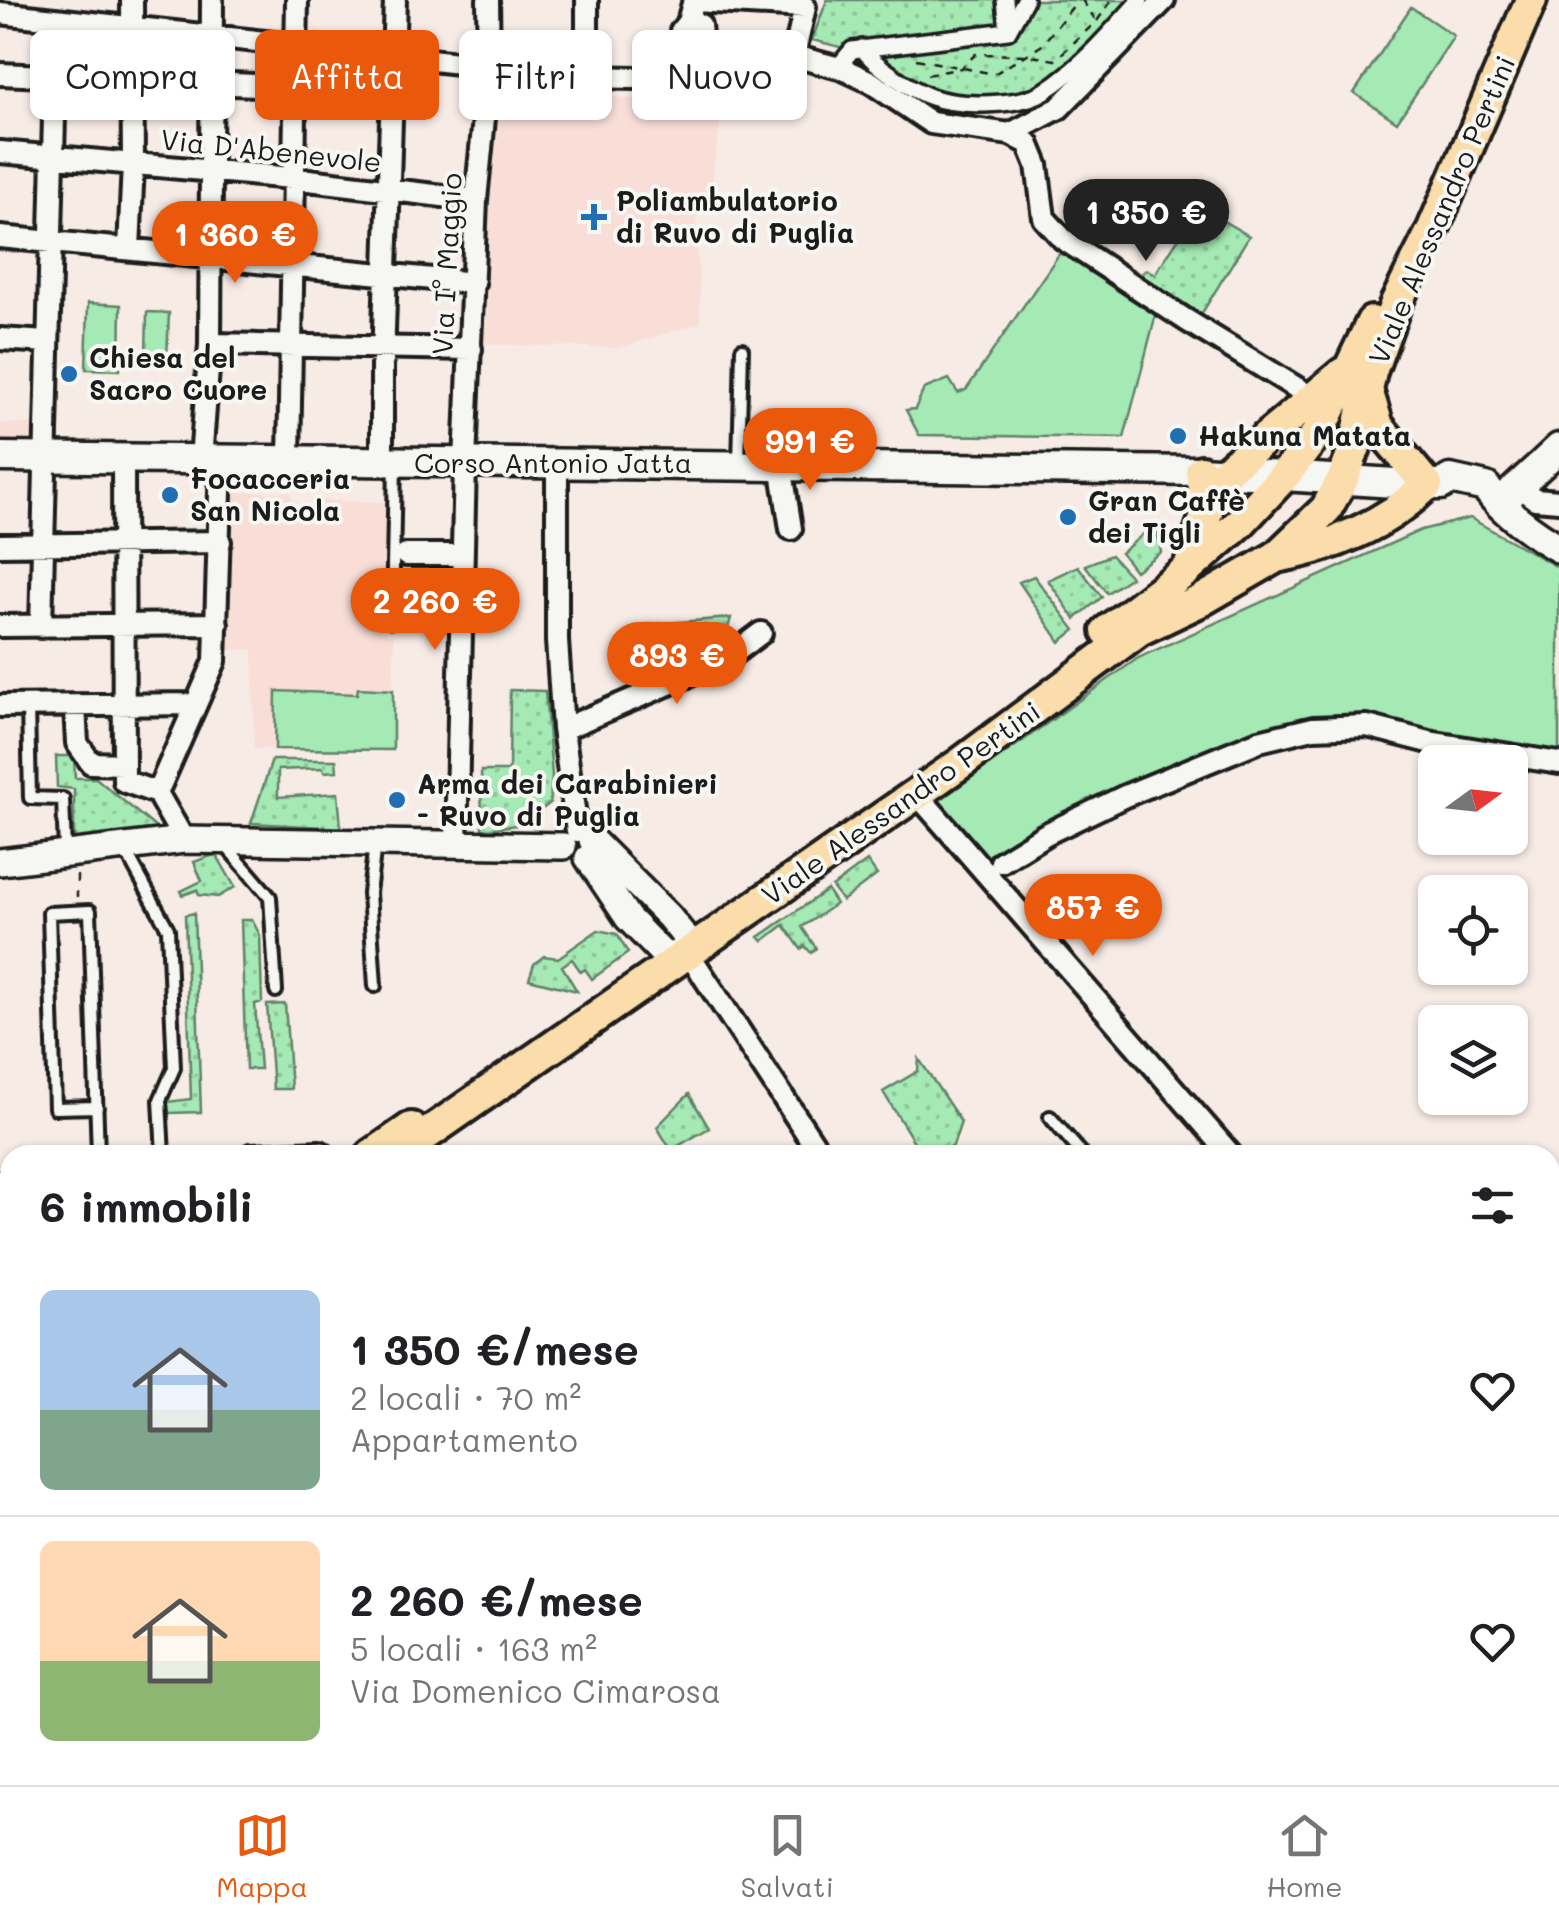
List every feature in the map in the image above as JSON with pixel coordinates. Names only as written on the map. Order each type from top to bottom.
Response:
[{"type":"main road","name":"Viale Alessandro Pertini","points":[[680,949],[916,792],[1140,630],[1276,557],[1326,509],[1355,448],[1358,379],[1386,294],[1517,0]]},
{"type":"main road","name":"Viale Alessandro Pertini","points":[[433,1129],[952,749],[1188,570],[1285,476],[1358,379],[1432,231],[1531,0]]},
{"type":"main road","name":"Viale Alessandro Pertini","points":[[1213,471],[1265,440],[1313,398],[1358,379]]},
{"type":"main road","points":[[1358,379],[1378,426],[1434,485]]},
{"type":"main road","points":[[1503,495],[1559,448]]},
{"type":"main road","name":"Corso Antonio Jatta","points":[[0,457],[1213,471]]},
{"type":"main road","points":[[1188,570],[1207,512],[1213,471],[1434,485]]},
{"type":"main road","points":[[1276,557],[1316,550],[1374,523],[1450,479],[1503,495],[1528,530],[1559,548]]},
{"type":"main road","points":[[395,1145],[433,1129]]},
{"type":"main road","points":[[411,1145],[433,1129]]},
{"type":"street","points":[[131,28],[132,0]]},
{"type":"street","points":[[212,0],[212,30]]},
{"type":"street","points":[[295,30],[297,0]]},
{"type":"street","points":[[394,30],[395,0]]},
{"type":"street","name":"Via I° Maggio","points":[[488,0],[488,30]]},
{"type":"street","points":[[586,0],[587,30]]},
{"type":"street","points":[[1005,0],[1008,31]]},
{"type":"street","points":[[1008,31],[1026,0]]},
{"type":"street","points":[[862,48],[871,60],[931,97],[989,104],[1021,100],[1044,92],[1102,42],[1140,0]]},
{"type":"street","points":[[1010,134],[1059,108],[1164,0]]},
{"type":"street","points":[[692,8],[805,7],[800,30]]},
{"type":"street","points":[[0,13],[58,10],[151,30]]},
{"type":"street","points":[[837,68],[852,50],[1008,31]]},
{"type":"street","points":[[807,60],[869,81],[931,123],[1010,134],[1028,143],[1037,165],[1044,218],[1062,239],[1313,398]]},
{"type":"street","points":[[0,74],[30,76]]},
{"type":"street","points":[[41,626],[53,120]]},
{"type":"street","points":[[128,248],[134,120]]},
{"type":"street","points":[[156,793],[216,661],[220,542],[211,459],[210,120]]},
{"type":"street","points":[[288,460],[293,120]]},
{"type":"street","points":[[388,462],[383,358],[390,120]]},
{"type":"street","name":"Via I° Maggio","points":[[456,844],[465,463],[476,200],[484,120]]},
{"type":"street","name":"Via D'Abenevole","points":[[0,152],[292,178],[476,200]]},
{"type":"street","points":[[0,237],[474,284]]},
{"type":"street","points":[[0,339],[47,342]]},
{"type":"street","points":[[210,344],[292,347],[383,358],[471,349]]},
{"type":"street","points":[[124,460],[124,781],[156,793],[184,840]]},
{"type":"street","points":[[781,464],[791,528]]},
{"type":"street","points":[[557,465],[557,641],[563,729],[580,844],[680,949],[814,1145]]},
{"type":"street","points":[[1503,495],[1559,501]]},
{"type":"street","points":[[0,545],[220,542]]},
{"type":"street","points":[[406,555],[462,556]]},
{"type":"street","points":[[0,626],[217,624]]},
{"type":"street","points":[[563,729],[725,660],[761,633]]},
{"type":"street","points":[[0,706],[196,704]]},
{"type":"street","points":[[75,706],[77,743],[91,763],[124,764]]},
{"type":"street","points":[[1001,862],[1046,834],[1125,796],[1259,741],[1314,728],[1366,726],[1429,742],[1559,764]]},
{"type":"street","points":[[916,792],[1222,1145]]},
{"type":"street","points":[[0,862],[184,840],[580,844]]},
{"type":"lane","points":[[738,465],[742,348]]},
{"type":"lane","points":[[388,462],[392,621]]},
{"type":"lane","points":[[28,705],[30,798],[63,799],[71,854]]},
{"type":"lane","points":[[222,841],[270,897],[276,991]]},
{"type":"lane","points":[[375,843],[369,894],[375,986]]},
{"type":"lane","points":[[124,848],[168,929],[174,1068],[160,1100],[162,1145]]},
{"type":"lane","points":[[96,1107],[55,1108],[49,913],[90,912],[98,1145]]},
{"type":"lane","points":[[1050,1117],[1074,1145]]},
{"type":"path","points":[[1082,0],[1097,21]]},
{"type":"path","points":[[902,79],[961,68],[976,54],[1055,60],[1097,21],[1112,0]]},
{"type":"path","points":[[71,854],[77,912]]},
{"type":"shaded area","name":"Poliambulatorio di Ruvo di Puglia","points":[[612,97],[632,99],[632,120],[721,120],[712,180],[696,223],[701,323],[619,348],[481,344],[496,120],[612,120]]},
{"type":"shaded area","points":[[0,423],[34,424],[33,445],[0,444]]},
{"type":"shaded area","points":[[227,492],[291,492],[292,504],[316,504],[317,500],[388,502],[386,633],[394,635],[393,750],[254,749],[253,650],[226,650]]},
{"type":"green space","points":[[827,0],[1152,0],[1094,62],[1052,95],[1028,106],[971,111],[914,96],[876,73],[852,50],[812,40]]},
{"type":"green space","points":[[1411,7],[1454,36],[1397,122],[1354,93]]},
{"type":"green space","points":[[1196,212],[1206,216],[1208,212],[1249,236],[1199,318],[1141,275],[1146,269],[1155,274]]},
{"type":"green space","points":[[1059,254],[1071,256],[1157,310],[1124,438],[919,435],[906,410],[915,409],[924,389],[949,379],[958,393],[966,390]]},
{"type":"green space","points":[[88,303],[121,305],[120,370],[86,369]]},
{"type":"green space","points":[[147,312],[169,313],[167,358],[146,357]]},
{"type":"green space","points":[[1470,518],[1559,568],[1559,757],[1528,751],[1528,745],[1501,745],[1381,720],[1336,719],[1024,839],[989,863],[936,803],[1138,658],[1421,530]]},
{"type":"green space","points":[[1155,524],[1161,552],[1135,571],[1121,553]]},
{"type":"green space","points":[[1111,555],[1131,577],[1107,593],[1085,565]]},
{"type":"green space","points":[[1078,566],[1102,597],[1075,619],[1048,580]]},
{"type":"green space","points":[[1034,576],[1075,630],[1060,642],[1019,582]]},
{"type":"green space","points":[[731,618],[726,635],[710,646],[643,675],[642,625]]},
{"type":"green space","points":[[358,688],[393,690],[393,750],[275,749],[276,691],[357,694]]},
{"type":"green space","points":[[510,690],[545,691],[552,776],[550,803],[523,824],[482,830],[481,771],[509,771]]},
{"type":"green space","points":[[56,756],[74,756],[75,778],[96,778],[156,828],[74,840],[74,789],[57,787]]},
{"type":"green space","points":[[272,760],[336,760],[337,771],[278,770],[278,797],[338,793],[341,828],[251,823]]},
{"type":"green space","points":[[216,854],[235,887],[218,897],[199,895],[197,890],[183,895],[181,891],[202,881],[194,862]]},
{"type":"green space","points":[[867,861],[877,875],[842,901],[832,887]]},
{"type":"green space","points":[[827,890],[836,904],[802,927],[816,948],[811,953],[805,946],[801,949],[784,925],[763,941],[759,937]]},
{"type":"green space","points":[[194,913],[201,1112],[169,1113],[167,1102],[191,1099],[185,915]]},
{"type":"green space","points":[[241,920],[252,920],[260,935],[262,1002],[255,1004],[260,1069],[246,1069]]},
{"type":"green space","points":[[598,930],[617,934],[628,953],[592,979],[572,959],[562,966],[577,991],[529,979],[534,964],[544,956],[558,958]]},
{"type":"green space","points":[[285,1004],[291,1089],[273,1089],[267,1005]]},
{"type":"green space","points":[[919,1059],[961,1122],[953,1145],[916,1145],[883,1092],[918,1071]]},
{"type":"green space","points":[[689,1094],[709,1128],[680,1145],[668,1145],[657,1127]]},
{"type":"place","name":"Poliambulatorio di Ruvo di Puglia","points":[[594,217]]},
{"type":"place","name":"Chiesa del Sacro Cuore","points":[[69,374]]},
{"type":"place","name":"Hakuna Matata","points":[[1178,436]]},
{"type":"place","name":"Focacceria San Nicola","points":[[170,495]]},
{"type":"place","name":"Gran Caffè dei Tigli","points":[[1068,517]]},
{"type":"place","name":"Arma dei Carabinieri - Ruvo di Puglia","points":[[397,800]]}]
